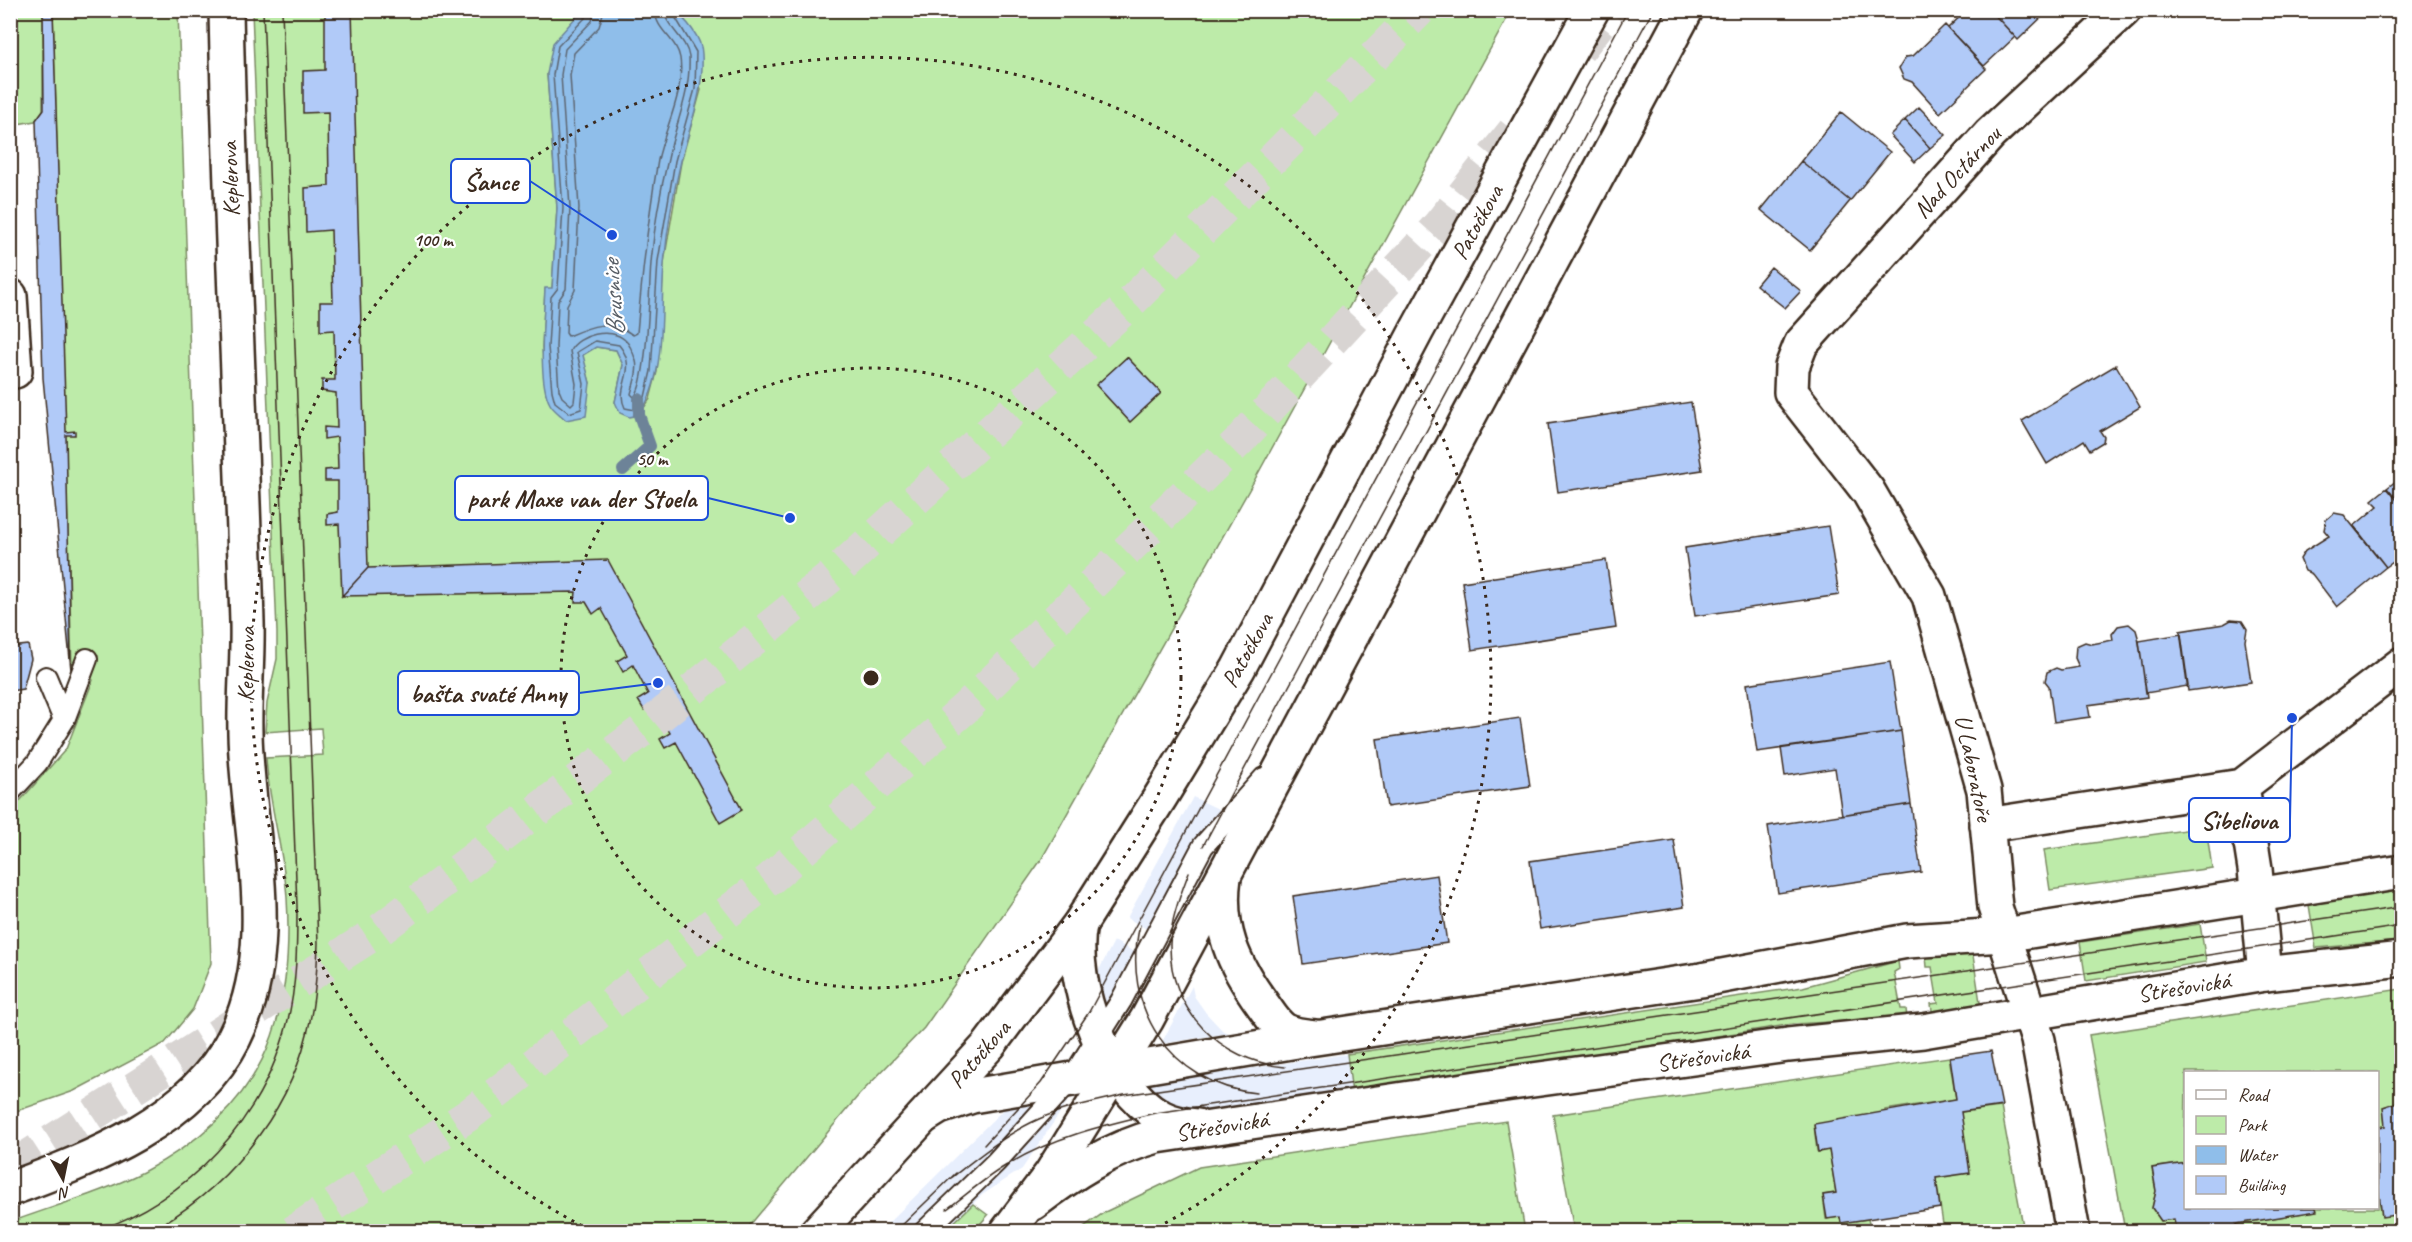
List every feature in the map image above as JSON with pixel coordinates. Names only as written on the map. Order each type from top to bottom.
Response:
[{"type":"street","name":"Keplerova","points":[[10,1189],[83,1160],[158,1119],[190,1096],[217,1068],[235,1038],[253,985],[259,915],[244,734],[247,626],[226,10]]},
{"type":"street","name":"Patočkova","points":[[817,1232],[989,1045],[1080,924],[1238,669],[1417,330],[1592,10]]},
{"type":"street","points":[[1016,1221],[1051,1174],[1117,1071],[1296,743],[1686,10]]},
{"type":"street","name":"Nad Octárnou","points":[[1801,344],[1990,134],[2124,10]]},
{"type":"street","points":[[10,296],[15,371]]},
{"type":"street","name":"U Laboratoře","points":[[1801,344],[1792,367],[1791,392],[1868,491],[1929,596],[1984,790],[1995,907],[2038,1040],[2073,1232]]},
{"type":"street","points":[[1987,825],[2242,786],[2402,664]]},
{"type":"street","points":[[2242,786],[2258,896],[2265,974]]},
{"type":"street","points":[[921,1118],[947,1104],[972,1096],[1256,1047],[1701,980],[1907,941],[2004,935],[2402,872]]},
{"type":"street","points":[[1224,877],[1222,919],[1236,964],[1281,1029],[1316,1038]]},
{"type":"street","points":[[1080,924],[1076,953],[1077,967],[1089,1012],[1117,1071],[1140,1101],[1161,1117],[1184,1125],[1213,1127]]},
{"type":"street","name":"Střešovická","points":[[1016,1221],[1061,1182],[1113,1150],[1157,1136],[1788,1045],[1923,1031],[2029,1011],[2265,974],[2402,959]]},
{"type":"lane","points":[[10,792],[37,763],[64,720],[87,659]]},
{"type":"lane","points":[[46,678],[64,720]]},
{"type":"lane","points":[[924,1232],[1037,1120],[1072,1078],[1100,1038],[1203,846],[1296,743]]},
{"type":"shaded area","points":[[1193,797],[1233,816],[1166,940],[1127,918]]},
{"type":"shaded area","points":[[1114,941],[1153,962],[1114,1031],[1101,996],[1098,972]]},
{"type":"shaded area","points":[[1192,986],[1194,996],[1206,1013],[1223,1031],[1229,1033],[1161,1044]]},
{"type":"shaded area","points":[[1347,1054],[1352,1093],[1210,1114],[1177,1107],[1147,1084]]},
{"type":"shaded area","points":[[1072,1095],[1022,1169],[982,1195],[945,1231],[879,1232],[1009,1104]]},
{"type":"green space","points":[[11,10],[43,11],[43,110],[35,121],[11,125]]},
{"type":"green space","points":[[53,11],[178,11],[211,963],[193,1009],[165,1043],[74,1091],[11,1113],[11,811],[66,749],[93,680],[72,669]]},
{"type":"green space","points":[[252,11],[586,11],[576,17],[547,74],[557,208],[552,289],[545,289],[542,347],[546,393],[590,383],[582,354],[596,347],[616,350],[623,365],[615,402],[639,415],[650,399],[657,372],[664,262],[681,162],[701,90],[684,17],[673,11],[1511,11],[1254,481],[1041,860],[924,1028],[858,1096],[745,1231],[11,1232],[11,1222],[127,1180],[183,1148],[216,1121],[242,1092],[262,1060],[276,1025],[284,986],[288,944],[287,898],[283,863],[270,794],[266,758],[323,755],[321,728],[265,732],[267,703],[277,659]],"holes":[[[1127,357],[1161,393],[1130,422],[1097,385]]]},
{"type":"green space","points":[[2206,827],[2212,868],[2050,890],[2044,850]]},
{"type":"green space","points":[[2401,885],[2401,941],[2316,948],[2309,905]]},
{"type":"green space","points":[[2200,924],[2206,962],[2086,981],[2080,942]]},
{"type":"green space","points":[[1972,949],[1981,1009],[1933,1017],[1931,1004],[1938,1003],[1932,967],[1927,967],[1926,956]]},
{"type":"green space","points":[[1898,961],[1899,969],[1894,972],[1901,1009],[1906,1009],[1907,1018],[1793,1024],[1352,1093],[1347,1054],[1803,987]]},
{"type":"green space","points":[[2401,989],[2401,1101],[2383,1107],[2385,1126],[2379,1127],[2379,1071],[2184,1071],[2184,1163],[2152,1168],[2156,1191],[2152,1208],[2161,1221],[2174,1219],[2176,1231],[2125,1231],[2089,1035]]},
{"type":"green space","points":[[1949,1057],[1956,1099],[1885,1110],[1885,1114],[1814,1125],[1817,1151],[1829,1150],[1836,1193],[1823,1195],[1826,1219],[1840,1217],[1842,1223],[1868,1219],[1870,1228],[1896,1224],[1897,1232],[1574,1231],[1553,1115]]},
{"type":"green space","points":[[2001,1107],[2024,1231],[1944,1231],[1936,1178],[1961,1112]]},
{"type":"green space","points":[[1506,1121],[1525,1231],[1078,1231],[1105,1212],[1199,1167]]},
{"type":"green space","points":[[2379,1194],[2382,1216],[2401,1214],[2401,1231],[2230,1232],[2236,1224],[2316,1211],[2316,1209],[2379,1209]]},
{"type":"green space","points":[[973,1204],[988,1215],[974,1231],[945,1231]]},
{"type":"water","points":[[586,10],[673,11],[688,24],[696,36],[701,48],[702,68],[699,95],[675,186],[664,265],[658,363],[648,400],[639,415],[629,417],[620,413],[615,402],[623,365],[616,350],[596,347],[583,355],[590,383],[586,416],[566,420],[550,404],[546,394],[542,364],[545,288],[552,288],[557,208],[547,74],[553,43],[576,17]]},
{"type":"building","points":[[43,10],[53,10],[66,432],[75,431],[75,435],[66,435],[71,670],[43,378],[36,120],[44,109]]},
{"type":"building","points":[[325,10],[352,10],[368,568],[342,596],[339,524],[327,525],[327,514],[338,512],[338,481],[325,481],[325,470],[338,469],[337,437],[324,439],[324,427],[337,428],[336,393],[322,391],[322,380],[335,380],[334,330],[320,331],[320,302],[333,302],[331,230],[306,232],[305,188],[329,186],[328,112],[303,113],[303,71],[325,70]]},
{"type":"building","points":[[1967,10],[1990,10],[2015,37],[1984,66],[1948,28]]},
{"type":"building","points":[[1990,10],[2049,10],[2018,40]]},
{"type":"building","points":[[1945,25],[1986,69],[1940,113],[1912,82],[1904,79],[1899,68],[1906,57],[1913,56]]},
{"type":"building","points":[[1919,107],[1946,135],[1930,148],[1905,120]]},
{"type":"building","points":[[1841,112],[1890,152],[1850,201],[1801,161]]},
{"type":"building","points":[[1905,120],[1930,148],[1915,162],[1890,135]]},
{"type":"building","points":[[1801,161],[1850,201],[1810,250],[1761,210]]},
{"type":"building","points":[[1771,267],[1801,291],[1785,308],[1756,285]]},
{"type":"building","points":[[1127,357],[1161,393],[1130,422],[1096,385]]},
{"type":"building","points":[[2116,365],[2140,407],[2100,431],[2104,437],[2103,442],[2090,450],[2084,440],[2047,464],[2022,421]]},
{"type":"building","points":[[1691,402],[1702,470],[1558,492],[1548,424]]},
{"type":"building","points":[[2402,477],[2402,506],[2387,488]]},
{"type":"building","points":[[2387,488],[2402,506],[2402,561],[2399,558],[2386,567],[2354,526],[2378,506],[2372,500]]},
{"type":"building","points":[[2334,513],[2344,515],[2386,567],[2337,607],[2312,574],[2305,571],[2300,559],[2305,551],[2329,536],[2324,530],[2326,520]]},
{"type":"building","points":[[1828,526],[1839,595],[1695,616],[1685,548]]},
{"type":"building","points":[[608,560],[742,810],[720,823],[676,742],[665,748],[660,739],[670,733],[654,704],[644,710],[638,700],[648,694],[633,665],[623,672],[617,661],[627,655],[601,608],[593,614],[586,602],[575,602],[576,592],[342,596],[368,568]]},
{"type":"building","points":[[1606,560],[1616,628],[1472,650],[1462,582]]},
{"type":"building","points":[[2231,620],[2242,621],[2247,629],[2245,641],[2251,682],[2188,691],[2180,631],[2224,624]]},
{"type":"building","points":[[2129,624],[2136,630],[2138,637],[2147,697],[2088,705],[2090,717],[2054,722],[2049,686],[2045,681],[2047,672],[2056,668],[2061,670],[2079,667],[2075,658],[2076,646],[2085,642],[2092,644],[2113,640],[2112,634],[2118,626]]},
{"type":"building","points":[[2181,634],[2188,686],[2146,693],[2139,641]]},
{"type":"building","points":[[28,645],[31,659],[23,689],[10,691],[10,647]]},
{"type":"building","points":[[1890,662],[1901,731],[1757,752],[1747,684]]},
{"type":"building","points":[[1520,718],[1530,786],[1387,807],[1377,739]]},
{"type":"building","points":[[1901,731],[1911,804],[1842,815],[1835,768],[1785,776],[1781,748]]},
{"type":"building","points":[[1911,804],[1921,872],[1778,893],[1768,826]]},
{"type":"building","points":[[1674,840],[1684,907],[1540,929],[1530,861]]},
{"type":"building","points":[[1437,875],[1447,943],[1303,964],[1293,896]]},
{"type":"building","points":[[1991,1051],[2002,1106],[1961,1112],[1970,1173],[1936,1178],[1940,1208],[1841,1223],[1840,1217],[1827,1219],[1823,1195],[1836,1193],[1829,1150],[1818,1152],[1814,1124],[1956,1099],[1950,1057]]},
{"type":"building","points":[[2401,1101],[2402,1214],[2382,1217],[2379,1194],[2379,1127],[2385,1126],[2383,1107]]},
{"type":"building","points":[[2184,1163],[2184,1209],[2316,1209],[2317,1211],[2236,1224],[2237,1231],[2176,1232],[2174,1219],[2161,1221],[2152,1208],[2156,1191],[2152,1168]]},
{"type":"waterway","name":"Brusnice","points":[[623,470],[650,446],[639,415],[639,399]]},
{"type":"tunnel","points":[[10,1168],[377,932],[644,729],[834,574],[1122,311],[1420,10]]},
{"type":"tunnel","points":[[1579,50],[1610,10]]},
{"type":"tunnel","points":[[293,1232],[470,1114],[770,879],[965,708],[1239,441],[1437,227],[1520,123]]},
{"type":"tram line","points":[[94,1232],[129,1218],[161,1199],[217,1152],[240,1124],[260,1093],[287,1024],[293,995],[297,906],[263,10]]},
{"type":"tram line","points":[[148,1232],[176,1216],[202,1196],[248,1150],[268,1123],[298,1065],[310,1023],[315,989],[318,943],[282,10]]},
{"type":"tram line","points":[[984,1145],[1041,1083],[1089,1012],[1628,10]]},
{"type":"tram line","points":[[1203,846],[1653,10]]},
{"type":"tram line","points":[[1189,872],[1176,907],[1170,944],[1172,968],[1178,990],[1189,1010],[1203,1028],[1220,1043],[1239,1055],[1261,1063],[1285,1067]]},
{"type":"tram line","points":[[951,1178],[1004,1138],[1039,1119],[1070,1108],[1124,1095],[2402,907]]},
{"type":"tram line","points":[[1140,925],[1136,955],[1138,984],[1146,1012],[1159,1036],[1177,1058],[1199,1075],[1226,1087],[1256,1093]]},
{"type":"tram line","points":[[947,1209],[999,1170],[1024,1155],[1061,1139],[1098,1127],[1155,1113],[2402,926]]},
{"type":"tram line","points":[[895,1232],[956,1173]]},
{"type":"place","name":"Šance","points":[[612,235]]},
{"type":"place","name":"park Maxe van der Stoela","points":[[790,518]]},
{"type":"place","name":"bašta svaté Anny","points":[[658,683]]},
{"type":"place","name":"Sibeliova","points":[[2292,718]]}]
